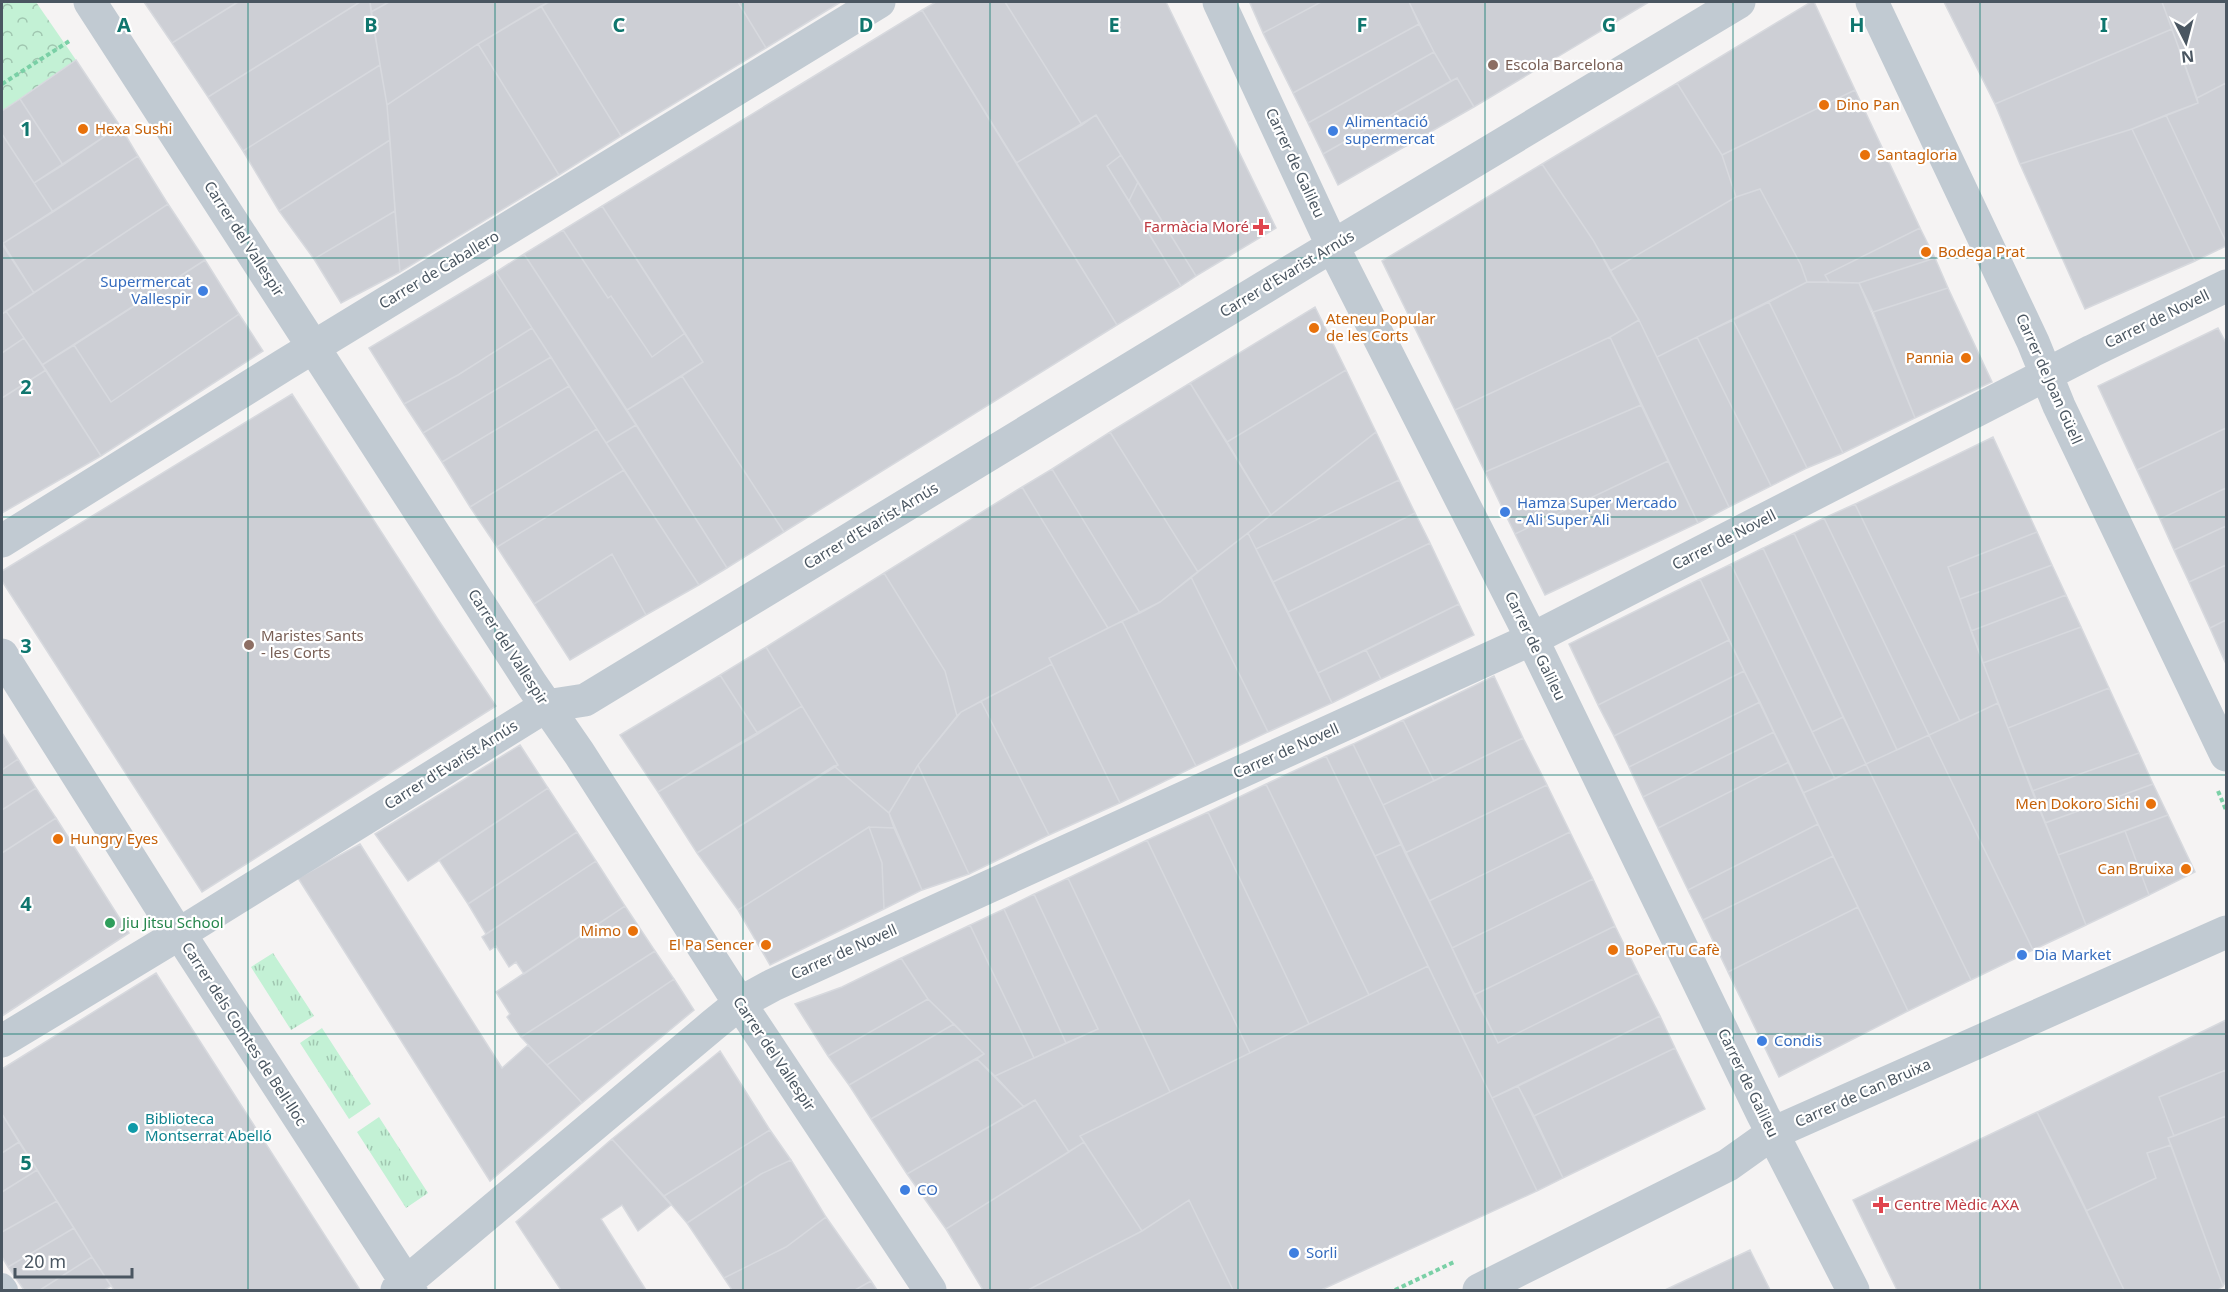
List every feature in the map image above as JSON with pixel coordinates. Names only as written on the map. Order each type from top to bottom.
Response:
[{"type":"street","name":"Carrer del Vallespir","points":[[90,2],[546,706],[930,1290]]},
{"type":"street","name":"Carrer de Caballero","points":[[2,541],[879,2]]},
{"type":"street","name":"Carrer de Galileu","points":[[1219,2],[1333,247],[1532,639],[1773,1133],[1853,1290]]},
{"type":"street","name":"Carrer d'Evarist Arnús","points":[[2,1041],[546,706],[585,700],[1739,2]]},
{"type":"street","name":"Carrer de Joan Güell","points":[[1872,2],[2033,342],[2045,376],[2226,755]]},
{"type":"street","name":"Carrer de Novell","points":[[405,1288],[740,1003],[773,985],[1532,639],[2045,376],[2226,286]]},
{"type":"street","name":"Carrer dels Comtes de Bell-lloc","points":[[2,655],[405,1288]]},
{"type":"street","name":"Carrer de Can Bruixa","points":[[1479,1290],[1728,1166],[1773,1133],[2226,932]]},
{"type":"street","points":[[2,1286],[4,1290]]},
{"type":"path","points":[[2,84],[74,38]]},
{"type":"green space","points":[[2,2],[36,2],[76,60],[2,111]]},
{"type":"green space","points":[[273,953],[314,1016],[291,1030],[251,967]]},
{"type":"green space","points":[[322,1028],[371,1104],[349,1119],[300,1043]]},
{"type":"green space","points":[[379,1117],[428,1193],[406,1208],[357,1132]]},
{"type":"building","points":[[144,2],[238,2],[172,43]]},
{"type":"building","points":[[238,2],[360,2],[208,97],[172,43]]},
{"type":"building","points":[[360,2],[370,2],[380,65],[243,151],[208,97]]},
{"type":"building","points":[[370,2],[389,2],[371,12]]},
{"type":"building","points":[[389,2],[549,2],[478,44],[387,105],[371,12]]},
{"type":"building","points":[[549,2],[738,2],[766,48],[621,136],[541,6]]},
{"type":"building","points":[[738,2],[838,2],[839,3],[766,48]]},
{"type":"building","points":[[936,2],[1005,2],[1082,125],[1016,163],[922,10]]},
{"type":"building","points":[[1005,2],[1166,2],[1276,228],[1196,276],[1096,115],[1082,125]]},
{"type":"building","points":[[1321,2],[1263,33],[1250,3]]},
{"type":"building","points":[[1321,2],[1409,2],[1419,24],[1293,93],[1263,33]]},
{"type":"building","name":"Escola Barcelona","points":[[1409,2],[1649,2],[1474,107],[1457,78],[1451,81]]},
{"type":"building","points":[[1814,2],[1855,90],[1722,155],[1677,83]]},
{"type":"building","points":[[1944,2],[2162,2],[2172,29],[1995,104]]},
{"type":"building","points":[[2162,2],[2226,2],[2226,83],[2197,98]]},
{"type":"building","points":[[541,6],[621,136],[559,175],[478,44]]},
{"type":"building","points":[[922,10],[1117,325],[784,532],[682,376],[703,362],[602,206]]},
{"type":"building","points":[[1419,24],[1434,52],[1308,123],[1293,93]]},
{"type":"building","points":[[2172,29],[2198,103],[2132,129],[2020,164],[1995,104]]},
{"type":"building","points":[[478,44],[559,175],[400,272],[387,105]]},
{"type":"building","points":[[1434,52],[1451,81],[1323,154],[1308,123]]},
{"type":"building","points":[[76,60],[120,126],[63,165],[20,99]]},
{"type":"building","points":[[380,65],[390,140],[279,211],[243,151]]},
{"type":"building","points":[[1457,78],[1474,107],[1338,185],[1323,154]]},
{"type":"building","points":[[1677,83],[1722,155],[1736,197],[1610,271],[1593,240],[1542,164]]},
{"type":"building","points":[[2226,83],[2226,242],[2166,115],[2198,103],[2197,98]]},
{"type":"building","points":[[1855,90],[1920,228],[1825,275],[1829,282],[1807,282],[1801,265],[1760,189],[1736,197],[1722,155]]},
{"type":"building","points":[[20,99],[63,165],[34,183],[2,134],[2,111]]},
{"type":"building","points":[[1096,115],[1121,155],[1107,166],[1181,286],[1117,325],[1016,163]]},
{"type":"building","points":[[2166,115],[2226,242],[2226,246],[2195,261],[2132,129]]},
{"type":"building","points":[[120,126],[138,156],[53,212],[34,183]]},
{"type":"building","points":[[2132,129],[2195,261],[2085,309],[2020,164]]},
{"type":"building","points":[[2,134],[53,212],[2,244]]},
{"type":"building","points":[[390,140],[395,211],[314,259],[279,211]]},
{"type":"building","points":[[1121,155],[1138,182],[1129,201],[1107,166]]},
{"type":"building","points":[[138,156],[168,204],[34,293],[2,244]]},
{"type":"building","points":[[1542,164],[1593,240],[1639,320],[1610,337],[1455,410],[1382,261]]},
{"type":"building","points":[[1138,182],[1196,276],[1181,286],[1129,201]]},
{"type":"building","points":[[1760,189],[1801,265],[1807,282],[1657,357],[1639,320],[1610,271],[1736,197]]},
{"type":"building","points":[[168,204],[205,260],[42,365],[6,311]]},
{"type":"building","points":[[602,206],[685,333],[652,357],[611,296],[608,298],[563,230]]},
{"type":"building","points":[[395,211],[400,272],[341,303],[314,259]]},
{"type":"building","points":[[1920,228],[1935,258],[1859,283],[1829,282],[1825,275]]},
{"type":"building","points":[[563,230],[608,298],[611,296],[652,357],[685,333],[703,362],[627,410],[524,254]]},
{"type":"building","points":[[2,242],[34,293],[2,314]]},
{"type":"building","points":[[524,254],[636,425],[606,443],[496,272]]},
{"type":"building","points":[[1935,258],[1948,288],[1873,312],[1859,283]]},
{"type":"building","points":[[205,260],[239,314],[111,402],[74,345]]},
{"type":"building","points":[[496,272],[532,328],[458,375],[404,404],[369,348]]},
{"type":"building","points":[[1807,282],[1859,283],[1915,418],[1843,453],[1769,302]]},
{"type":"building","points":[[1948,288],[1992,382],[1915,418],[1873,312]]},
{"type":"building","points":[[1769,302],[1843,453],[1807,468],[1733,320]]},
{"type":"building","points":[[1315,307],[1346,370],[1227,442],[1190,383]]},
{"type":"building","points":[[6,311],[24,338],[2,353],[2,314]]},
{"type":"building","points":[[239,314],[263,351],[101,456],[42,365],[74,345],[111,402]]},
{"type":"building","points":[[1639,320],[1729,507],[1698,523],[1610,337]]},
{"type":"building","points":[[1733,320],[1807,468],[1771,486],[1697,337]]},
{"type":"building","points":[[532,328],[551,357],[423,433],[404,404],[458,375]]},
{"type":"building","points":[[2218,328],[2226,343],[2226,428],[2137,470],[2098,386]]},
{"type":"building","points":[[1610,337],[1641,405],[1485,472],[1455,410]]},
{"type":"building","points":[[1697,337],[1771,486],[1729,507],[1657,357]]},
{"type":"building","points":[[24,338],[46,370],[2,398],[2,353]]},
{"type":"building","points":[[551,357],[569,386],[442,462],[423,433]]},
{"type":"building","points":[[46,370],[101,456],[2,513],[2,398]]},
{"type":"building","points":[[1346,370],[1376,432],[1271,515],[1227,442]]},
{"type":"building","points":[[682,376],[784,532],[727,568],[627,410]]},
{"type":"building","points":[[1190,383],[1271,515],[1198,572],[1110,432]]},
{"type":"building","points":[[569,386],[597,429],[470,507],[442,462]]},
{"type":"building","name":"Maristes Sants - les Corts","points":[[292,394],[496,706],[202,892],[2,581],[2,571]]},
{"type":"building","points":[[1641,405],[1668,461],[1515,534],[1485,472]]},
{"type":"building","points":[[636,425],[727,568],[699,585],[606,443]]},
{"type":"building","points":[[2226,428],[2226,488],[2160,519],[2137,470]]},
{"type":"building","points":[[597,429],[624,470],[497,547],[470,507]]},
{"type":"building","points":[[1110,432],[1198,572],[1160,602],[1140,613],[1052,469]]},
{"type":"building","points":[[1376,432],[1399,480],[1256,549],[1248,533]]},
{"type":"building","points":[[1993,437],[2037,532],[1948,567],[1998,703],[1960,721],[1855,504]]},
{"type":"building","points":[[1668,461],[1698,523],[1545,595],[1515,534]]},
{"type":"building","points":[[1052,469],[1140,613],[1108,628],[1022,487]]},
{"type":"building","points":[[624,470],[699,585],[646,615],[612,554],[534,604],[497,547]]},
{"type":"building","points":[[1399,480],[1415,513],[1273,582],[1256,549]]},
{"type":"building","points":[[1022,487],[1108,628],[1049,658],[1052,664],[957,716],[945,671],[884,573]]},
{"type":"building","points":[[2226,488],[2226,526],[2174,550],[2160,519]]},
{"type":"building","points":[[1855,504],[1960,721],[1929,735],[1824,518]]},
{"type":"building","points":[[1415,513],[1430,543],[1288,612],[1273,582]]},
{"type":"building","points":[[1824,518],[1929,735],[1897,750],[1794,533]]},
{"type":"building","points":[[2226,526],[2226,565],[2189,582],[2174,550]]},
{"type":"building","points":[[2037,532],[2052,565],[1960,599],[1948,567]]},
{"type":"building","points":[[1248,533],[1332,703],[1268,732],[1191,577]]},
{"type":"building","points":[[1794,533],[1897,750],[1866,764],[1763,548]]},
{"type":"building","points":[[1430,543],[1459,604],[1318,673],[1288,612]]},
{"type":"building","points":[[1763,548],[1843,717],[1812,732],[1731,564]]},
{"type":"building","points":[[612,554],[646,615],[570,660],[534,604]]},
{"type":"building","points":[[1731,564],[1835,779],[1803,793],[1700,579]]},
{"type":"building","points":[[2052,565],[2066,595],[1971,631],[1960,599]]},
{"type":"building","points":[[2226,565],[2226,620],[2210,628],[2189,582]]},
{"type":"building","points":[[884,573],[945,671],[957,716],[918,765],[889,813],[834,766],[838,765],[766,647]]},
{"type":"building","points":[[1191,577],[1268,732],[1196,766],[1122,621],[1160,602]]},
{"type":"building","points":[[1700,579],[1729,640],[1598,705],[1569,644]]},
{"type":"building","points":[[2066,595],[2081,627],[1983,663],[1971,631]]},
{"type":"building","points":[[1459,604],[1474,635],[1381,679],[1366,650]]},
{"type":"building","points":[[2226,620],[2226,664],[2210,628]]},
{"type":"building","points":[[1122,621],[1196,766],[1120,803],[1049,658]]},
{"type":"building","points":[[2081,627],[2109,688],[2008,728],[1983,663]]},
{"type":"building","points":[[1729,640],[1744,671],[1614,736],[1598,705]]},
{"type":"building","points":[[766,647],[802,706],[758,734],[720,675]]},
{"type":"building","points":[[1366,650],[1381,679],[1332,703],[1318,673]]},
{"type":"building","points":[[1052,664],[1120,803],[1049,835],[981,701]]},
{"type":"building","points":[[1744,671],[1760,702],[1629,767],[1614,736]]},
{"type":"building","points":[[720,675],[758,734],[658,792],[620,735]]},
{"type":"building","points":[[1494,676],[1523,738],[1434,781],[1403,720]]},
{"type":"building","points":[[2109,688],[2139,753],[2032,791],[2008,728]]},
{"type":"building","points":[[981,701],[1049,835],[969,874],[918,765],[961,712]]},
{"type":"building","points":[[1760,702],[1774,732],[1643,797],[1629,767]]},
{"type":"building","points":[[1998,703],[2086,925],[2033,950],[1929,735]]},
{"type":"building","points":[[802,706],[838,765],[697,853],[658,792]]},
{"type":"building","points":[[1843,717],[1866,764],[1835,779],[1812,732]]},
{"type":"building","points":[[1403,720],[1434,781],[1383,805],[1353,744]]},
{"type":"building","points":[[1774,732],[1789,762],[1658,828],[1643,797]]},
{"type":"building","points":[[2,733],[18,759],[2,770]]},
{"type":"building","points":[[1929,735],[2033,950],[1971,980],[1866,764]]},
{"type":"building","points":[[1523,738],[1547,785],[1405,853],[1383,805]]},
{"type":"building","points":[[1353,744],[1402,844],[1375,856],[1326,756]]},
{"type":"building","points":[[520,745],[548,788],[408,881],[375,834]]},
{"type":"building","points":[[2139,753],[2153,784],[2045,823],[2032,791]]},
{"type":"building","points":[[1326,756],[1428,966],[1369,995],[1266,784]]},
{"type":"building","points":[[18,759],[36,788],[2,810],[2,770]]},
{"type":"building","points":[[1789,762],[1818,824],[1688,890],[1658,828]]},
{"type":"building","points":[[1866,764],[1971,980],[1908,1011],[1803,793]]},
{"type":"building","points":[[918,765],[969,874],[922,890],[889,813]]},
{"type":"building","points":[[834,766],[889,813],[894,828],[869,827],[738,910],[697,853]]},
{"type":"building","points":[[1266,784],[1369,995],[1309,1024],[1208,812]]},
{"type":"building","points":[[2153,784],[2168,815],[2058,855],[2045,823]]},
{"type":"building","points":[[1547,785],[1570,832],[1429,901],[1405,853]]},
{"type":"building","points":[[36,788],[56,818],[2,853],[2,810]]},
{"type":"building","points":[[548,788],[577,832],[468,904],[439,860]]},
{"type":"building","points":[[1208,812],[1309,1024],[1250,1053],[1147,840]]},
{"type":"building","points":[[2168,815],[2195,872],[2149,895],[2125,831]]},
{"type":"building","points":[[56,818],[129,933],[2,1016],[2,853]]},
{"type":"building","points":[[1818,824],[1833,856],[1703,920],[1688,890]]},
{"type":"building","points":[[869,827],[882,863],[884,909],[770,965],[738,910]]},
{"type":"building","points":[[869,827],[894,828],[922,890],[884,909],[882,863]]},
{"type":"building","points":[[2125,831],[2149,895],[2086,925],[2058,855]]},
{"type":"building","points":[[577,832],[596,861],[486,934],[468,904]]},
{"type":"building","points":[[1570,832],[1593,879],[1452,948],[1429,901]]},
{"type":"building","points":[[1147,840],[1250,1053],[1170,1092],[1068,878]]},
{"type":"building","points":[[360,844],[502,1068],[528,1045],[582,1103],[490,1181],[298,878]]},
{"type":"building","points":[[1402,844],[1498,1043],[1638,973],[1660,1016],[1492,1098],[1375,856]]},
{"type":"building","points":[[1833,856],[1858,907],[1728,972],[1703,920]]},
{"type":"building","points":[[596,861],[625,906],[524,974],[516,962],[509,967],[496,946],[490,950],[482,937]]},
{"type":"building","points":[[1068,878],[1170,1092],[1080,1136],[1084,1142],[1069,1152],[1035,1100],[1024,1107],[995,1076],[1098,1029],[1034,894]]},
{"type":"building","points":[[1593,879],[1615,926],[1474,995],[1452,948]]},
{"type":"building","points":[[1034,894],[1098,1029],[1066,1043],[1004,909]]},
{"type":"building","points":[[625,906],[655,951],[521,1037],[507,1017],[510,1014],[496,992]]},
{"type":"building","points":[[1858,907],[1908,1011],[1779,1077],[1728,972]]},
{"type":"building","points":[[1004,909],[1066,1043],[1034,1058],[970,925]]},
{"type":"building","points":[[970,925],[1034,1058],[995,1076],[977,1059],[984,1054],[928,999],[901,958]]},
{"type":"building","points":[[1615,926],[1638,973],[1498,1043],[1474,995]]},
{"type":"building","points":[[655,951],[674,979],[547,1065],[521,1037]]},
{"type":"building","points":[[901,958],[928,999],[828,1056],[795,1004],[842,987]]},
{"type":"building","points":[[1428,966],[1537,1191],[1321,1290],[1233,1290],[1189,1200],[1142,1231],[1080,1136]]},
{"type":"building","name":"Biblioteca Montserrat Abelló","points":[[156,973],[360,1290],[114,1290],[92,1257],[2,1114],[2,1069]]},
{"type":"building","points":[[674,979],[694,1010],[582,1103],[547,1065]]},
{"type":"building","points":[[928,999],[954,1024],[849,1085],[828,1056]]},
{"type":"building","points":[[1660,1016],[1675,1048],[1534,1116],[1518,1086]]},
{"type":"building","points":[[2226,1020],[2226,1070],[2159,1097],[2174,1136],[2168,1138],[2171,1145],[2147,1153],[2156,1178],[2086,1211],[2037,1112]]},
{"type":"building","points":[[954,1024],[984,1054],[871,1119],[849,1085]]},
{"type":"building","points":[[1675,1048],[1705,1109],[1563,1178],[1534,1116]]},
{"type":"building","points":[[720,1051],[770,1130],[664,1196],[612,1139]]},
{"type":"building","points":[[977,1059],[1024,1107],[907,1174],[871,1119]]},
{"type":"building","points":[[2226,1070],[2226,1116],[2174,1136],[2159,1097]]},
{"type":"building","points":[[1518,1086],[1563,1178],[1537,1191],[1492,1098]]},
{"type":"building","points":[[1035,1100],[1069,1152],[946,1229],[907,1174]]},
{"type":"building","points":[[2037,1112],[2124,1290],[1897,1290],[1853,1200]]},
{"type":"building","points":[[2,1114],[19,1142],[2,1153]]},
{"type":"building","points":[[2226,1116],[2226,1281],[2223,1286],[2168,1138]]},
{"type":"building","points":[[770,1130],[791,1160],[761,1174],[687,1223],[664,1196]]},
{"type":"building","points":[[612,1139],[671,1205],[638,1231],[622,1205],[601,1219],[646,1290],[561,1290],[516,1222]]},
{"type":"building","points":[[19,1142],[37,1170],[2,1192],[2,1153]]},
{"type":"building","points":[[1084,1142],[1142,1231],[1028,1290],[983,1290],[946,1229]]},
{"type":"building","points":[[2171,1145],[2223,1286],[2218,1290],[2124,1290],[2086,1211],[2156,1178],[2147,1153]]},
{"type":"building","points":[[791,1160],[826,1217],[786,1247],[724,1278],[687,1223],[761,1174]]},
{"type":"building","points":[[37,1170],[57,1201],[2,1232],[2,1192]]},
{"type":"building","points":[[1189,1200],[1233,1290],[1028,1290],[1142,1231]]},
{"type":"building","points":[[57,1201],[74,1228],[8,1267],[2,1257],[2,1232]]},
{"type":"building","points":[[826,1217],[871,1281],[855,1290],[732,1290],[724,1278],[786,1247]]},
{"type":"building","points":[[74,1228],[92,1257],[40,1290],[24,1290],[8,1267]]},
{"type":"building","points":[[1750,1250],[1770,1290],[1665,1290]]},
{"type":"building","points":[[92,1257],[111,1286],[104,1290],[40,1290]]},
{"type":"building","points":[[871,1281],[877,1290],[855,1290]]},
{"type":"place","name":"Escola Barcelona","points":[[1493,65]]},
{"type":"place","name":"Dino Pan","points":[[1824,105]]},
{"type":"place","name":"Hexa Sushi","points":[[83,129]]},
{"type":"place","name":"Alimentació supermercat","points":[[1333,131]]},
{"type":"place","name":"Santagloria","points":[[1865,155]]},
{"type":"place","name":"Farmàcia Moré","points":[[1261,227]]},
{"type":"place","name":"Bodega Prat","points":[[1926,252]]},
{"type":"place","name":"Supermercat Vallespir","points":[[203,291]]},
{"type":"place","name":"Ateneu Popular de les Corts","points":[[1314,328]]},
{"type":"place","name":"Pannia","points":[[1966,358]]},
{"type":"place","name":"Hamza Super Mercado - Ali Super Ali","points":[[1505,512]]},
{"type":"place","name":"Maristes Sants - les Corts","points":[[249,645]]},
{"type":"place","name":"Men Dokoro Sichi","points":[[2151,804]]},
{"type":"place","name":"Hungry Eyes","points":[[58,839]]},
{"type":"place","name":"Can Bruixa","points":[[2186,869]]},
{"type":"place","name":"Jiu Jitsu School","points":[[110,923]]},
{"type":"place","name":"Mimo","points":[[633,931]]},
{"type":"place","name":"El Pa Sencer","points":[[766,945]]},
{"type":"place","name":"BoPerTu Cafè","points":[[1613,950]]},
{"type":"place","name":"Dia Market","points":[[2022,955]]},
{"type":"place","name":"Condis","points":[[1762,1041]]},
{"type":"place","name":"Biblioteca Montserrat Abelló","points":[[133,1128]]},
{"type":"place","name":"CO","points":[[905,1190]]},
{"type":"place","name":"Centre Mèdic AXA","points":[[1881,1205]]},
{"type":"place","name":"Sorli","points":[[1294,1253]]}]
